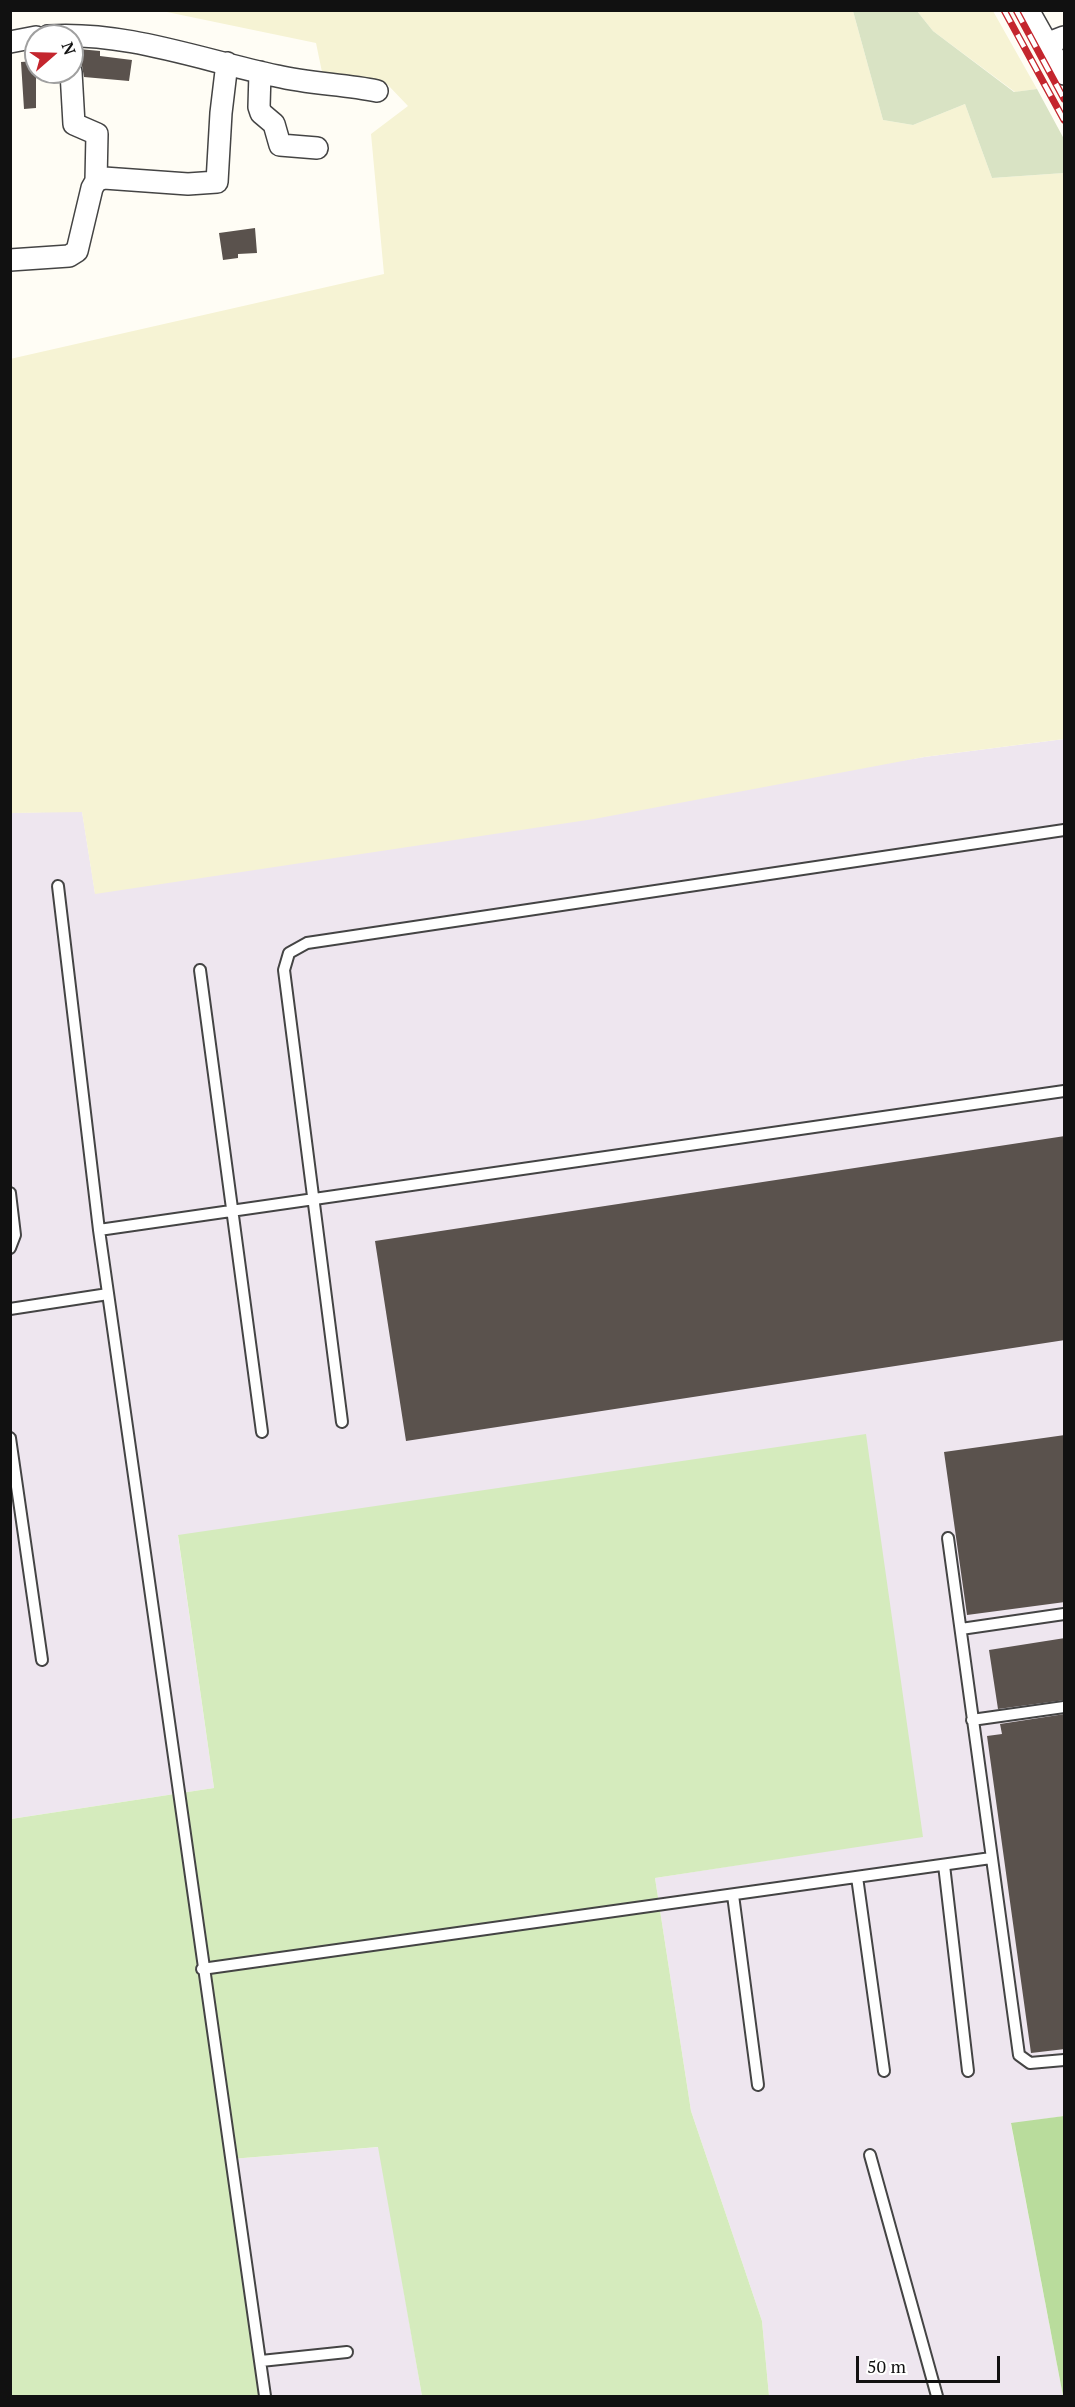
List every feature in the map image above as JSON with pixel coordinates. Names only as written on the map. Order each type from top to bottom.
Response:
[{"type":"street","points":[[1028,10],[1055,41],[1065,74]]},
{"type":"street","points":[[84,35],[227,63],[260,72],[376,91]]},
{"type":"street","points":[[96,181],[104,178],[188,184],[217,182],[227,63]]},
{"type":"street","points":[[260,72],[259,107],[261,113],[274,124],[280,145],[317,148]]},
{"type":"street","points":[[10,260],[69,256],[77,251],[96,181],[99,140],[93,130],[74,124],[72,84]]},
{"type":"lane","points":[[342,1422],[284,970],[289,953],[299,946],[1065,830]]},
{"type":"lane","points":[[58,886],[99,1230],[202,1969],[261,2361],[264,2397]]},
{"type":"lane","points":[[200,970],[230,1209],[262,1432]]},
{"type":"lane","points":[[99,1230],[230,1209],[1065,1091]]},
{"type":"lane","points":[[10,1193],[15,1235],[10,1248]]},
{"type":"lane","points":[[10,1309],[108,1294]]},
{"type":"lane","points":[[10,1438],[42,1660]]},
{"type":"lane","points":[[948,1538],[1019,2055],[1030,2063],[1065,2060]]},
{"type":"lane","points":[[961,1629],[1065,1614]]},
{"type":"lane","points":[[972,1720],[1065,1707]]},
{"type":"lane","points":[[202,1969],[991,1858]]},
{"type":"lane","points":[[944,1865],[968,2071]]},
{"type":"lane","points":[[857,1877],[884,2071]]},
{"type":"lane","points":[[734,1895],[758,2085]]},
{"type":"lane","points":[[870,2155],[938,2397]]},
{"type":"lane","points":[[261,2361],[347,2352]]},
{"type":"shaded area","points":[[162,11],[853,11],[883,120],[913,125],[965,104],[992,178],[1064,173],[1064,739],[924,757],[594,819],[95,894],[82,812],[11,813],[10,359],[384,274],[371,134],[408,106],[387,84],[322,72],[316,43]]},
{"type":"shaded area","points":[[917,11],[993,11],[1037,89],[1015,92],[933,31]]},
{"type":"shaded area","points":[[1064,739],[1064,2116],[1011,2124],[1063,2396],[769,2396],[762,2321],[691,2111],[655,1878],[923,1836],[178,1536],[214,1788],[11,1819],[11,813],[82,811],[95,893],[924,757]]},
{"type":"shaded area","points":[[379,2147],[422,2396],[265,2396],[231,2159]]},
{"type":"green space","points":[[853,11],[917,11],[933,31],[1014,92],[1037,89],[1064,139],[1064,173],[992,178],[965,104],[913,125],[883,120]]},
{"type":"green space","points":[[866,1434],[923,1837],[655,1878],[691,2111],[762,2321],[769,2396],[422,2396],[378,2147],[231,2159],[264,2396],[11,2396],[11,1819],[214,1788],[178,1535]]},
{"type":"green space","points":[[1064,2116],[1064,2396],[1063,2396],[1011,2123]]},
{"type":"building","points":[[84,49],[100,51],[100,56],[132,60],[129,81],[84,77]]},
{"type":"building","points":[[21,62],[24,62],[24,84],[36,84],[36,108],[24,109]]},
{"type":"building","points":[[255,228],[257,253],[238,254],[238,258],[223,260],[219,233]]},
{"type":"building","points":[[1065,1136],[1065,1340],[406,1441],[375,1241]]},
{"type":"building","points":[[1065,1435],[1065,1602],[967,1615],[944,1452]]},
{"type":"building","points":[[1065,1638],[1065,1700],[998,1709],[989,1650]]},
{"type":"building","points":[[1065,1714],[1065,2049],[1031,2053],[987,1736],[1002,1734],[1000,1724]]},
{"type":"railway","points":[[1004,10],[1064,120]]},
{"type":"railway","points":[[1016,10],[1064,99]]}]
